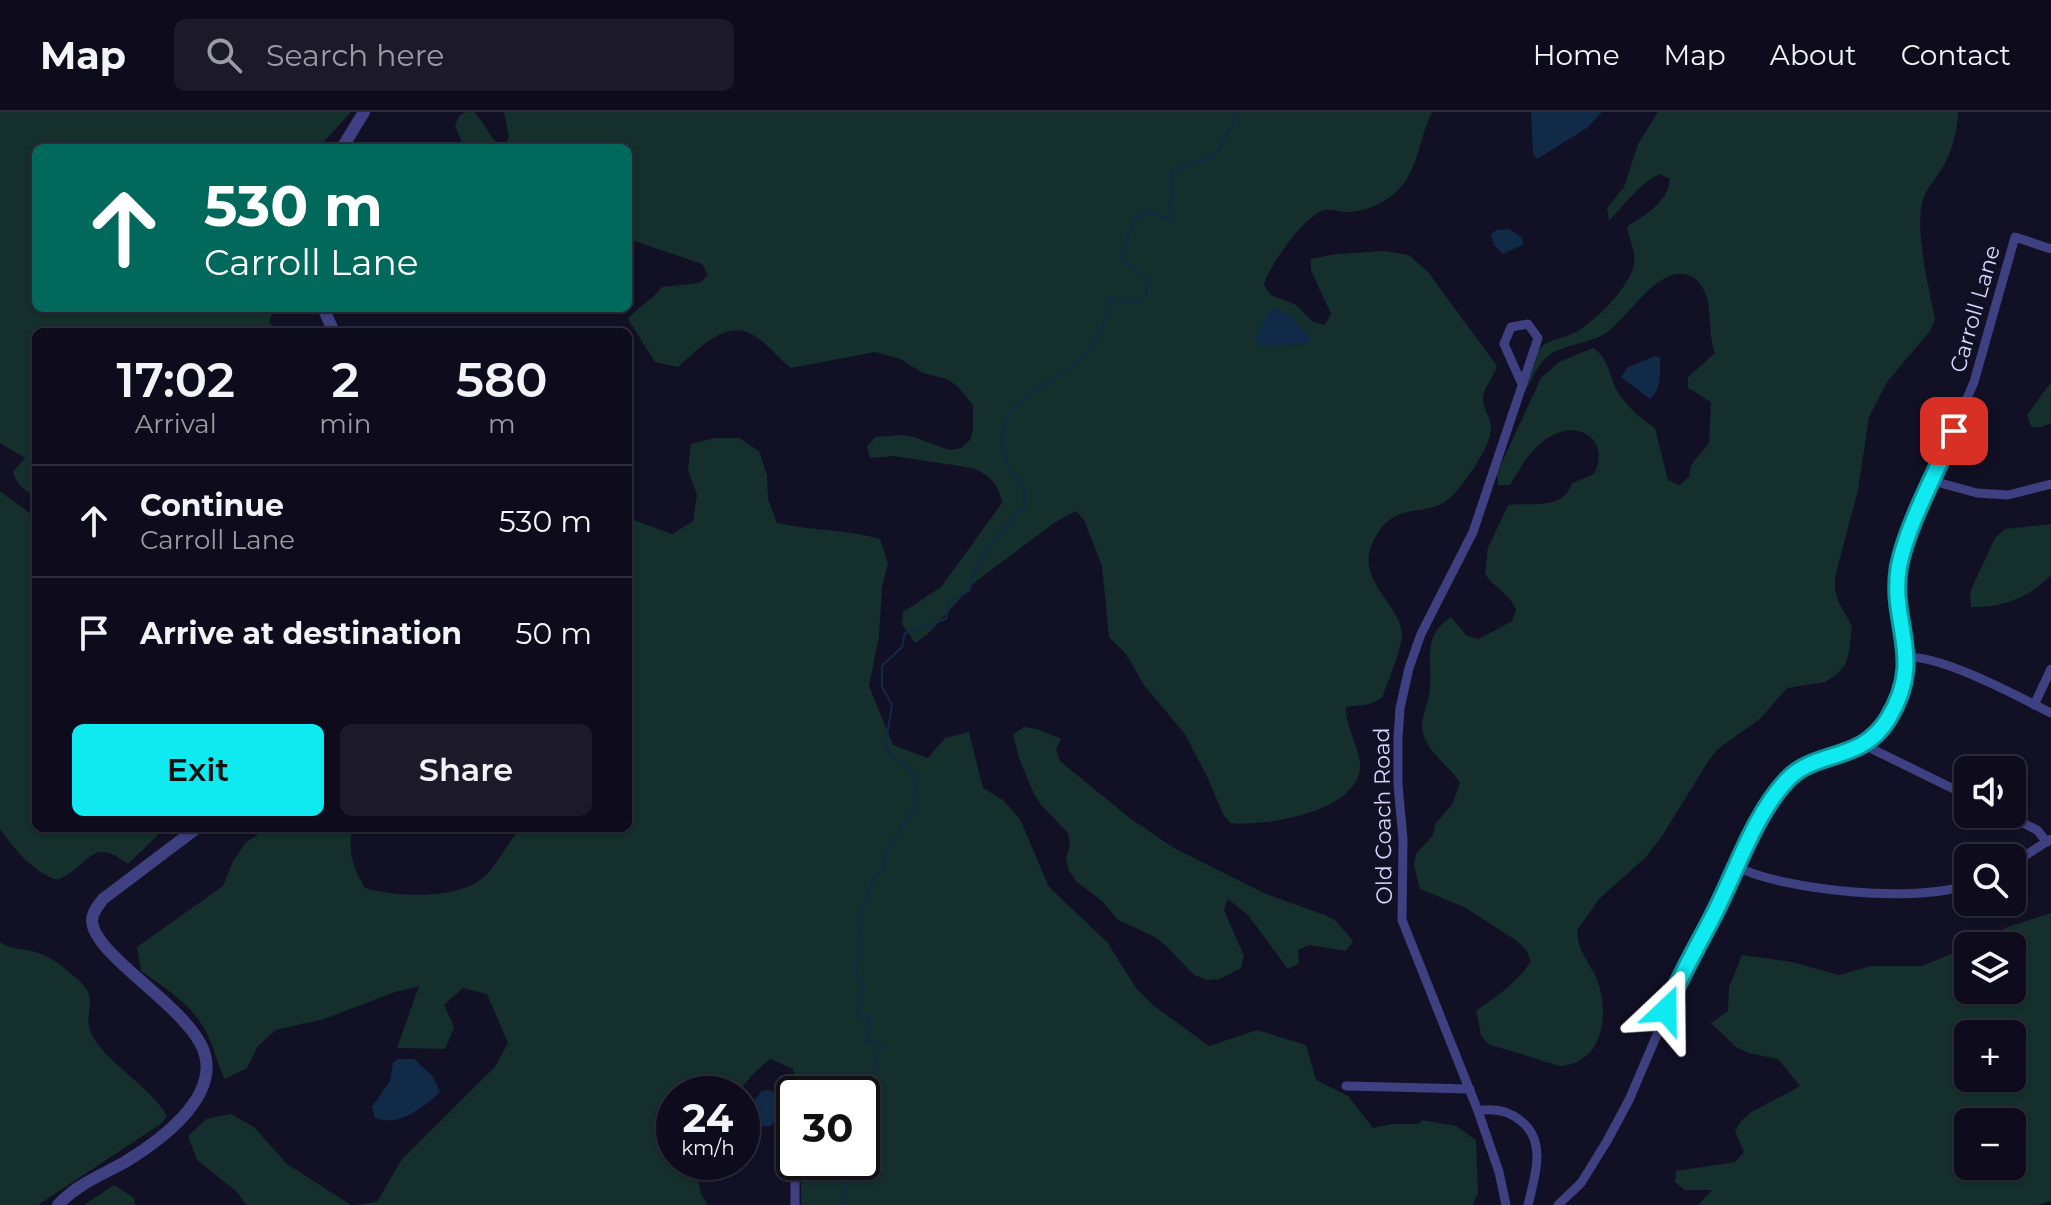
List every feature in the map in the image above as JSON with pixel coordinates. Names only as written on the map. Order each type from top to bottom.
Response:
[{"type":"street","points":[[344,144],[364,112]]},
{"type":"street","name":"Carroll Lane","points":[[1864,745],[1886,722],[1900,697],[1907,658],[1899,568],[1907,539],[1974,382],[2015,237],[2051,249]]},
{"type":"street","name":"Old Coach Road","points":[[1506,1205],[1499,1172],[1470,1089],[1402,920],[1403,839],[1398,737],[1400,708],[1421,634],[1473,532],[1538,338],[1528,324],[1511,327],[1504,344],[1521,382]]},
{"type":"street","points":[[1933,481],[1977,493],[2008,495],[2051,484]]},
{"type":"street","points":[[1907,658],[1919,656],[1939,661],[2051,713]]},
{"type":"street","points":[[2034,705],[2051,669]]},
{"type":"street","points":[[1558,1205],[1589,1172],[1629,1100],[1677,984],[1759,823],[1787,780],[1817,762],[1864,745],[1954,789]]},
{"type":"street","points":[[2026,824],[2049,840],[2026,855]]},
{"type":"street","points":[[58,1205],[84,1183],[127,1161],[160,1138],[192,1108],[199,1097],[206,1075],[205,1055],[194,1033],[100,941],[92,919],[94,910],[103,899],[192,832]]},
{"type":"street","points":[[1737,867],[1757,877],[1842,891],[1932,892],[1954,888]]},
{"type":"street","points":[[1346,1086],[1470,1089]]},
{"type":"street","points":[[1478,1111],[1493,1109],[1513,1115],[1530,1128],[1536,1138],[1535,1173],[1528,1205]]},
{"type":"street","points":[[795,1180],[795,1205]]},
{"type":"green space","points":[[0,112],[351,112],[322,144],[32,144],[32,312],[275,312],[269,321],[273,328],[32,328],[32,494],[22,487],[13,472],[25,458],[0,443]]},
{"type":"green space","points":[[474,112],[500,144],[462,144],[455,125],[460,115]]},
{"type":"green space","points":[[504,112],[1432,112],[1415,163],[1398,190],[1375,206],[1355,212],[1324,210],[1316,214],[1288,243],[1264,285],[1271,295],[1296,305],[1313,322],[1325,325],[1331,314],[1311,270],[1311,259],[1384,251],[1409,255],[1428,272],[1497,366],[1483,399],[1491,424],[1490,435],[1470,474],[1442,504],[1390,519],[1372,544],[1370,569],[1394,612],[1402,639],[1382,698],[1370,704],[1346,707],[1360,760],[1355,783],[1343,796],[1307,814],[1264,822],[1230,823],[1184,733],[1144,685],[1126,654],[1109,637],[1102,566],[1084,520],[1076,511],[1054,523],[975,582],[928,634],[915,643],[902,624],[903,612],[941,587],[1002,503],[1001,497],[992,481],[972,468],[894,456],[870,458],[867,446],[876,437],[901,435],[949,450],[961,448],[970,440],[973,405],[947,379],[923,373],[900,359],[875,352],[791,368],[758,338],[743,331],[733,330],[713,338],[678,367],[655,362],[628,319],[662,287],[699,283],[708,275],[702,264],[632,240],[632,144],[505,144],[509,137]]},
{"type":"green space","points":[[1658,112],[1958,112],[1950,153],[1927,191],[1921,209],[1923,257],[1935,319],[1930,331],[1887,382],[1869,417],[1858,490],[1835,577],[1839,603],[1852,626],[1845,665],[1825,682],[1787,688],[1760,719],[1719,748],[1646,857],[1600,898],[1577,930],[1582,951],[1600,990],[1603,1019],[1595,1045],[1587,1056],[1560,1066],[1488,1044],[1481,1035],[1476,1011],[1506,989],[1525,969],[1531,961],[1526,950],[1464,907],[1420,889],[1414,865],[1416,854],[1433,835],[1435,824],[1452,805],[1460,783],[1425,740],[1422,724],[1429,696],[1431,643],[1441,625],[1451,617],[1467,636],[1479,639],[1512,621],[1516,610],[1513,604],[1485,574],[1488,548],[1508,505],[1554,501],[1568,492],[1572,483],[1594,474],[1599,452],[1596,443],[1582,432],[1562,431],[1538,446],[1510,485],[1498,485],[1497,473],[1541,378],[1559,362],[1593,348],[1599,352],[1625,403],[1655,428],[1668,480],[1679,485],[1689,477],[1691,465],[1709,443],[1711,402],[1688,388],[1688,377],[1715,353],[1708,302],[1701,284],[1682,274],[1658,282],[1606,333],[1561,349],[1544,359],[1524,393],[1532,360],[1541,347],[1574,333],[1592,321],[1619,293],[1631,273],[1634,255],[1627,227],[1660,201],[1670,179],[1659,174],[1651,178],[1609,221],[1607,208],[1624,187],[1638,144]]},
{"type":"green space","points":[[2051,382],[2051,423],[2031,427],[2027,415]]},
{"type":"green space","points":[[715,438],[739,438],[759,451],[767,475],[768,499],[777,523],[880,539],[888,563],[869,686],[893,745],[928,758],[945,738],[969,732],[983,788],[1003,800],[1020,819],[1049,887],[1107,942],[1136,988],[1153,1005],[1209,1046],[1257,1030],[1306,1045],[1316,1080],[1348,1096],[1373,1128],[1391,1124],[1419,1124],[1422,1120],[1456,1126],[1476,1140],[1478,1193],[1473,1205],[801,1205],[801,1180],[880,1180],[880,1076],[795,1076],[793,1069],[770,1059],[751,1076],[656,1076],[656,1180],[698,1180],[701,1194],[708,1205],[354,1205],[377,1202],[402,1159],[495,1067],[508,1043],[487,994],[463,988],[444,1005],[454,1027],[445,1049],[397,1048],[419,986],[324,1019],[276,1030],[258,1046],[247,1068],[225,1079],[209,1038],[194,1013],[141,971],[137,947],[223,886],[232,863],[246,842],[262,832],[352,832],[352,859],[365,888],[411,895],[446,893],[476,883],[492,869],[518,832],[632,832],[632,519],[672,534],[693,521],[697,495],[688,470],[691,444]]},
{"type":"green space","points":[[0,491],[32,515],[32,832],[161,832],[128,864],[106,852],[98,853],[57,880],[32,865],[0,829]]},
{"type":"green space","points":[[2051,524],[2051,575],[2015,600],[1994,606],[1971,607],[1970,594],[1995,538],[2005,529]]},
{"type":"green space","points":[[1024,727],[1061,739],[1056,750],[1060,761],[1131,819],[1174,848],[1266,894],[1325,915],[1336,921],[1353,941],[1346,951],[1309,945],[1298,950],[1299,963],[1288,969],[1248,915],[1228,899],[1224,910],[1244,956],[1241,968],[1220,979],[1207,980],[1194,975],[1155,937],[1118,920],[1069,871],[1066,858],[1070,846],[1068,833],[1041,805],[1019,758],[1013,734]]},
{"type":"green space","points":[[2051,913],[2051,1201],[2038,1205],[1698,1205],[1712,1190],[1685,1190],[1675,1182],[1676,1171],[1735,1162],[1744,1152],[1735,1131],[1741,1121],[1800,1086],[1778,1059],[1748,1053],[1736,1047],[1711,1023],[1728,1011],[1729,987],[1742,955],[1792,962],[1839,975],[1871,966],[1922,966],[1954,953],[1954,1004],[2026,1004],[2026,932],[1998,932]]},
{"type":"green space","points":[[0,942],[46,956],[80,982],[90,998],[88,1021],[95,1040],[152,1096],[167,1116],[162,1123],[38,1205],[0,1205]]},
{"type":"green space","points":[[231,1114],[254,1127],[287,1164],[351,1205],[246,1205],[237,1192],[197,1160],[188,1136],[206,1119]]},
{"type":"green space","points":[[114,1185],[134,1198],[135,1205],[84,1205]]},
{"type":"water","points":[[1531,112],[1602,112],[1587,128],[1537,159],[1533,154]]},
{"type":"water","points":[[1509,229],[1521,237],[1524,244],[1503,254],[1494,245],[1491,235],[1496,230]]},
{"type":"water","points":[[1275,308],[1290,316],[1311,338],[1308,344],[1260,346],[1255,339],[1268,313]]},
{"type":"water","points":[[1655,356],[1660,358],[1660,380],[1650,399],[1621,377],[1628,367]]},
{"type":"water","points":[[398,1059],[414,1059],[433,1077],[440,1092],[418,1110],[402,1118],[375,1118],[372,1107],[390,1081],[393,1063]]},
{"type":"water","points":[[771,1090],[775,1094],[774,1122],[770,1126],[760,1126],[762,1091]]},
{"type":"waterway","points":[[872,1076],[881,1044],[866,1043],[870,1017],[856,1016],[864,990],[857,975],[859,915],[875,876],[882,871],[888,848],[915,807],[917,777],[885,748],[892,705],[882,687],[882,666],[902,647],[905,633],[946,619],[948,602],[970,590],[976,567],[983,556],[1025,506],[1024,486],[1010,470],[1003,450],[1002,432],[1007,418],[1027,396],[1081,358],[1100,331],[1110,298],[1138,303],[1146,295],[1148,281],[1122,259],[1133,219],[1149,211],[1168,220],[1173,192],[1171,171],[1215,155],[1234,123],[1233,112]]},
{"type":"waterway","points":[[841,1205],[848,1180]]},
{"type":"route","points":[[1666,1010],[1759,823],[1787,780],[1817,762],[1864,745],[1886,722],[1900,697],[1907,658],[1899,568],[1907,539],[1954,431]]}]
